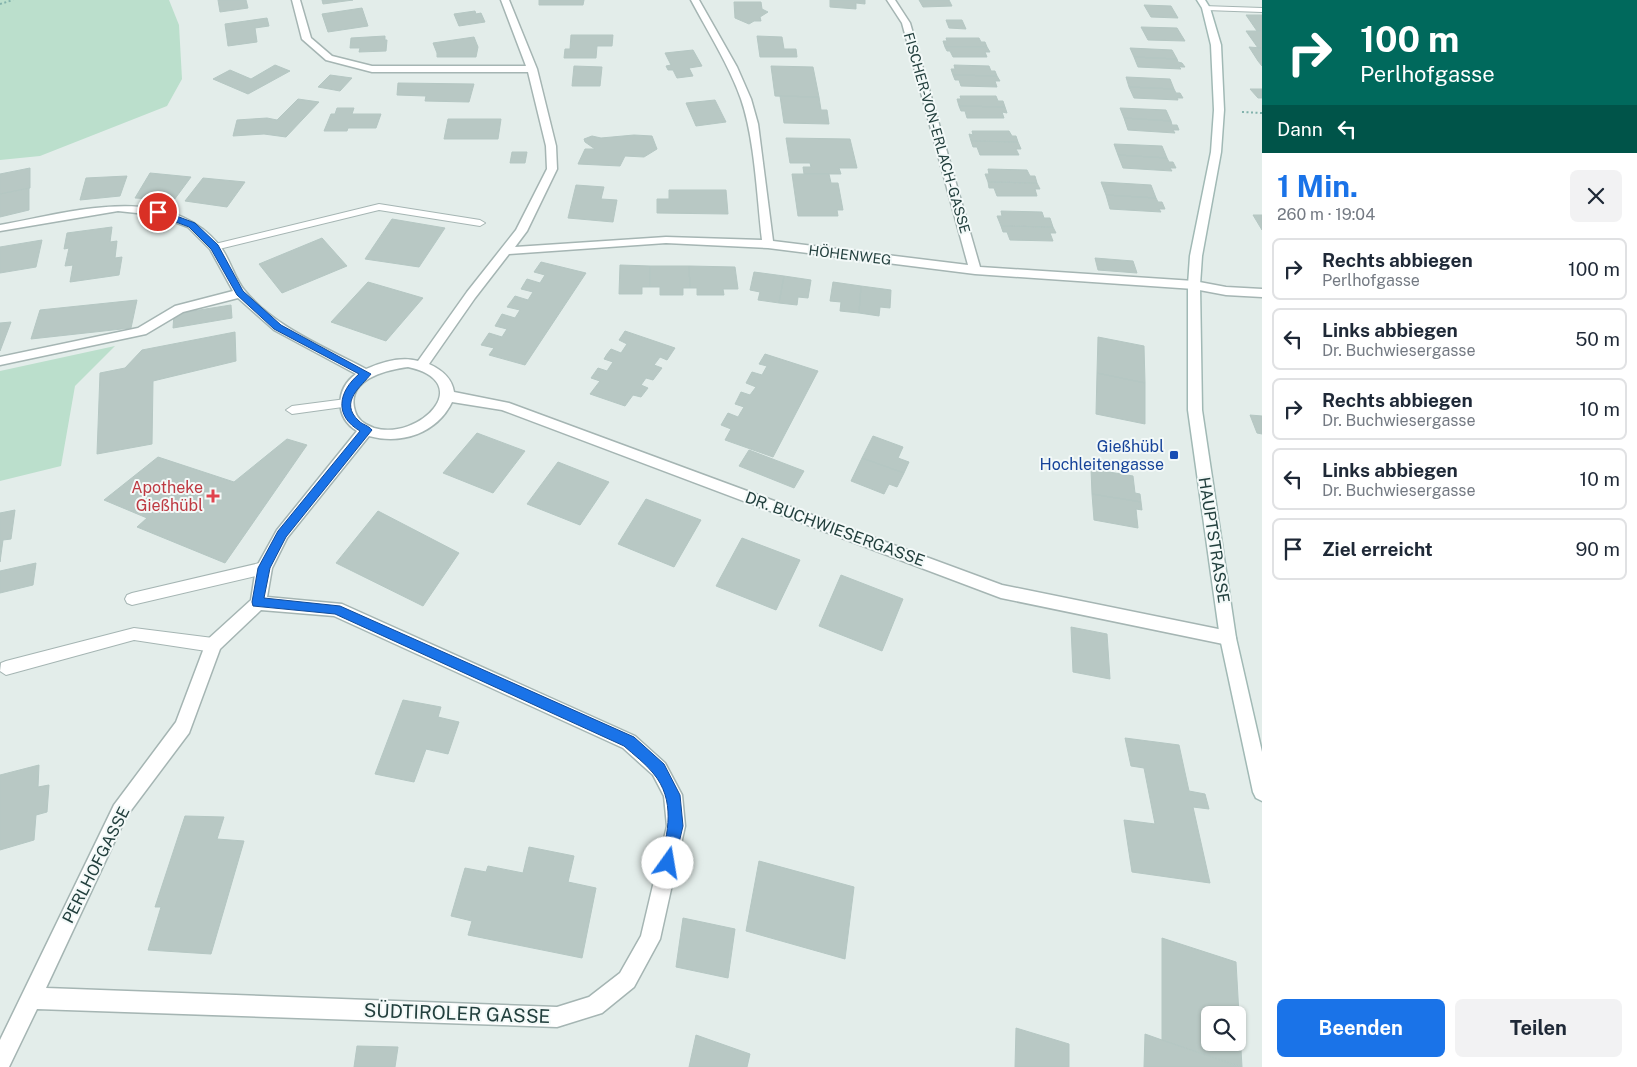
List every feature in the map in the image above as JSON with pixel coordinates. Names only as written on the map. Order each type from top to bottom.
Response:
[{"type":"street","points":[[296,0],[307,39],[329,58],[372,69],[532,69]]},
{"type":"street","points":[[422,365],[520,231],[552,169],[551,146],[532,69],[505,0]]},
{"type":"street","points":[[695,0],[732,67],[746,99],[753,124],[768,244]]},
{"type":"street","name":"FISCHER-VON-ERLACH-GASSE","points":[[891,0],[906,22],[974,270]]},
{"type":"street","name":"HAUPTSTRASSE","points":[[1204,4],[1216,45],[1219,110],[1216,152],[1196,256],[1194,285],[1195,410],[1228,638],[1262,792]]},
{"type":"street","points":[[0,228],[118,208],[158,212],[192,225],[215,247],[240,293],[278,327],[366,374]]},
{"type":"street","name":"HÖHENWEG","points":[[505,252],[666,240],[768,244],[974,270],[1194,285],[1226,291],[1262,293]]},
{"type":"street","points":[[0,361],[142,331],[180,309],[240,293]]},
{"type":"street","points":[[408,363],[422,365],[442,377],[447,386],[448,396],[444,409],[433,420],[418,429],[400,434],[382,434],[366,430],[355,423],[348,414],[346,403],[349,392],[356,382],[366,374],[393,364],[408,363]]},
{"type":"street","name":"DR. BUCHWIESERGASSE","points":[[448,396],[504,406],[1001,591],[1228,638]]},
{"type":"street","points":[[258,602],[264,568],[282,534],[366,430]]},
{"type":"street","name":"PERLHOFGASSE","points":[[0,1063],[120,811],[183,727],[213,645],[258,602]]},
{"type":"street","name":"SÜDTIROLER GASSE","points":[[31,998],[557,1017],[595,1006],[627,980],[650,939],[676,826],[673,795],[659,769],[629,742],[336,609],[258,602]]},
{"type":"lane","points":[[1204,4],[1262,10]]},
{"type":"lane","points":[[215,247],[379,207],[480,223]]},
{"type":"lane","points":[[292,410],[346,403]]},
{"type":"lane","points":[[132,599],[264,568]]},
{"type":"lane","points":[[6,668],[134,634],[213,645]]},
{"type":"path","points":[[0,4],[13,0]]},
{"type":"green space","points":[[0,0],[169,0],[179,25],[182,79],[167,106],[40,156],[0,160]]},
{"type":"green space","points":[[115,346],[75,386],[61,466],[0,481],[0,371]]},
{"type":"building","points":[[218,0],[246,0],[248,8],[220,12]]},
{"type":"building","points":[[322,0],[353,0],[323,4]]},
{"type":"building","points":[[539,0],[584,0],[583,5],[539,5]]},
{"type":"building","points":[[830,0],[865,0],[865,4],[856,3],[856,9],[830,7]]},
{"type":"building","points":[[919,0],[949,0],[952,6],[923,7]]},
{"type":"building","points":[[734,2],[761,2],[762,9],[768,12],[760,17],[761,21],[754,21],[749,24],[735,18]]},
{"type":"building","points":[[1144,5],[1171,6],[1178,18],[1151,17]]},
{"type":"building","points":[[362,8],[368,26],[328,32],[322,14]]},
{"type":"building","points":[[475,11],[476,14],[481,13],[485,22],[459,26],[454,14]]},
{"type":"building","points":[[1246,15],[1262,15],[1262,31],[1257,31]]},
{"type":"building","points":[[267,18],[269,26],[255,28],[257,42],[228,46],[225,24]]},
{"type":"building","points":[[946,20],[962,20],[966,29],[949,28]]},
{"type":"building","points":[[1141,27],[1177,28],[1185,41],[1148,40]]},
{"type":"building","points":[[1246,31],[1262,31],[1262,48],[1258,48]]},
{"type":"building","points":[[571,35],[613,35],[612,46],[597,46],[596,58],[564,58],[565,49],[570,49]]},
{"type":"building","points":[[385,36],[385,40],[387,40],[386,51],[359,52],[360,48],[350,48],[351,38]]},
{"type":"building","points":[[757,36],[782,37],[784,49],[796,49],[797,57],[760,57]]},
{"type":"building","points":[[474,37],[478,47],[476,57],[437,57],[433,43]]},
{"type":"building","points":[[946,38],[979,38],[981,42],[985,42],[987,47],[945,47],[943,41],[947,41]]},
{"type":"building","points":[[945,47],[987,47],[990,52],[985,52],[987,57],[953,57]]},
{"type":"building","points":[[1249,47],[1262,48],[1262,66],[1258,61]]},
{"type":"building","points":[[1130,48],[1172,50],[1177,59],[1134,57]]},
{"type":"building","points":[[693,50],[702,66],[689,68],[693,76],[677,78],[673,70],[668,70],[666,66],[671,65],[665,53]]},
{"type":"building","points":[[1134,57],[1177,59],[1185,67],[1179,67],[1181,69],[1138,67]]},
{"type":"building","points":[[275,65],[290,71],[248,94],[213,79],[230,70],[251,79]]},
{"type":"building","points":[[954,65],[989,66],[991,71],[995,71],[997,76],[953,75],[951,69],[955,69]]},
{"type":"building","points":[[574,66],[602,67],[600,86],[572,86]]},
{"type":"building","points":[[771,66],[813,67],[819,97],[775,96]]},
{"type":"building","points":[[330,75],[352,78],[340,91],[318,87]]},
{"type":"building","points":[[953,75],[997,76],[1000,81],[995,81],[997,87],[961,86],[959,80],[955,80]]},
{"type":"building","points":[[1126,77],[1170,79],[1174,89],[1129,87]]},
{"type":"building","points":[[398,83],[474,84],[469,102],[425,101],[426,96],[397,95]]},
{"type":"building","points":[[1129,87],[1174,89],[1183,98],[1177,98],[1178,100],[1134,98]]},
{"type":"building","points":[[1250,89],[1262,89],[1262,98],[1258,98]]},
{"type":"building","points":[[780,96],[819,97],[821,110],[827,110],[829,124],[784,123]]},
{"type":"building","points":[[960,96],[996,96],[998,101],[1003,101],[1005,107],[959,106],[957,99],[961,99]]},
{"type":"building","points":[[298,99],[319,102],[286,137],[264,134],[233,136],[237,120],[267,118],[277,120]]},
{"type":"building","points":[[715,100],[726,122],[696,126],[686,103]]},
{"type":"building","points":[[959,106],[1005,107],[1007,113],[1002,112],[1004,118],[967,118],[965,111],[961,111]]},
{"type":"building","points":[[337,108],[354,108],[352,114],[381,114],[376,128],[348,128],[347,131],[324,131],[331,114],[335,114]]},
{"type":"building","points":[[1120,108],[1166,110],[1171,121],[1124,118]]},
{"type":"building","points":[[1124,118],[1171,121],[1172,125],[1177,125],[1179,130],[1173,130],[1175,133],[1128,130]]},
{"type":"building","points":[[448,119],[501,119],[498,139],[444,139]]},
{"type":"building","points":[[972,131],[1009,131],[1012,136],[1016,136],[1018,142],[971,141],[969,134],[973,135]]},
{"type":"building","points":[[634,135],[652,136],[657,149],[644,157],[625,156],[620,166],[578,164],[585,149],[595,149],[585,142],[584,139],[592,136],[601,138]]},
{"type":"building","points":[[786,138],[850,139],[857,168],[839,168],[841,174],[804,174],[803,167],[811,167],[810,163],[790,163]]},
{"type":"building","points":[[971,141],[1018,142],[1021,149],[1016,149],[1019,155],[980,155],[977,147],[973,147]]},
{"type":"building","points":[[1114,144],[1162,146],[1167,158],[1118,155]]},
{"type":"building","points":[[512,152],[527,152],[525,163],[510,163]]},
{"type":"building","points":[[1118,155],[1167,158],[1169,162],[1173,162],[1176,168],[1170,168],[1172,171],[1123,168]]},
{"type":"building","points":[[30,168],[30,188],[0,194],[0,174]]},
{"type":"building","points":[[988,169],[1027,170],[1030,176],[1035,176],[1037,183],[988,182],[985,174],[989,174]]},
{"type":"building","points":[[150,173],[191,177],[174,200],[135,198]]},
{"type":"building","points":[[792,174],[829,174],[831,183],[838,183],[843,210],[837,210],[838,216],[798,216]]},
{"type":"building","points":[[127,176],[120,196],[80,200],[86,178]]},
{"type":"building","points":[[203,178],[245,182],[227,207],[185,201]]},
{"type":"building","points":[[988,182],[1037,183],[1040,189],[1035,189],[1037,196],[997,196],[994,188],[989,188]]},
{"type":"building","points":[[1101,182],[1151,185],[1156,198],[1106,195]]},
{"type":"building","points":[[576,185],[604,187],[601,199],[617,200],[613,222],[568,218]]},
{"type":"building","points":[[29,188],[29,210],[0,217],[0,194]]},
{"type":"building","points":[[669,190],[726,190],[728,214],[657,213],[657,199],[669,199]]},
{"type":"building","points":[[1106,195],[1156,198],[1158,202],[1162,202],[1165,209],[1159,209],[1161,212],[1110,209]]},
{"type":"building","points":[[1001,211],[1042,212],[1044,218],[1050,218],[1053,227],[1001,226],[997,216],[1002,216]]},
{"type":"building","points":[[1253,215],[1262,215],[1262,230]]},
{"type":"building","points":[[392,219],[445,228],[419,267],[365,259]]},
{"type":"building","points":[[1001,226],[1053,227],[1056,233],[1050,233],[1053,241],[1010,240],[1007,232],[1003,232]]},
{"type":"building","points":[[112,227],[110,242],[117,241],[115,258],[122,257],[119,275],[70,282],[73,265],[65,266],[69,248],[64,249],[67,233]]},
{"type":"building","points":[[322,238],[347,266],[282,293],[259,264]]},
{"type":"building","points":[[42,240],[36,267],[0,273],[0,247]]},
{"type":"building","points":[[1095,258],[1133,261],[1137,273],[1098,270]]},
{"type":"building","points":[[541,262],[586,273],[525,365],[489,355],[494,348],[481,345],[489,333],[502,337],[507,329],[495,326],[502,314],[515,318],[520,310],[507,307],[515,296],[528,300],[533,292],[521,289],[527,279],[540,283],[545,275],[534,272]]},
{"type":"building","points":[[620,265],[650,266],[650,287],[642,287],[642,294],[619,294]]},
{"type":"building","points":[[650,266],[689,266],[690,288],[683,288],[683,295],[660,295],[660,287],[650,287]]},
{"type":"building","points":[[689,266],[735,267],[738,289],[723,289],[724,295],[697,295],[697,288],[690,288]]},
{"type":"building","points":[[754,272],[784,276],[779,303],[758,300],[760,292],[750,290]]},
{"type":"building","points":[[784,276],[811,280],[808,298],[798,297],[797,305],[779,303]]},
{"type":"building","points":[[368,282],[423,298],[386,341],[331,322]]},
{"type":"building","points":[[833,282],[861,286],[859,313],[840,311],[841,302],[830,301]]},
{"type":"building","points":[[861,286],[891,290],[890,308],[880,307],[879,316],[859,313]]},
{"type":"building","points":[[137,300],[131,328],[31,339],[40,310]]},
{"type":"building","points":[[231,305],[232,318],[173,328],[174,314]]},
{"type":"building","points":[[11,322],[0,351],[0,323]]},
{"type":"building","points":[[625,331],[675,348],[667,360],[660,357],[654,365],[662,368],[653,380],[646,378],[641,385],[648,388],[641,397],[633,395],[625,406],[590,394],[600,381],[591,378],[598,368],[607,371],[613,362],[604,359],[607,354],[611,349],[621,353],[627,344],[619,340]]},
{"type":"building","points":[[235,332],[236,361],[153,381],[152,444],[97,454],[100,373],[125,368],[142,350]]},
{"type":"building","points":[[1098,337],[1144,346],[1145,383],[1097,373]]},
{"type":"building","points":[[765,354],[818,371],[773,457],[725,440],[731,429],[721,425],[728,413],[738,417],[744,407],[735,404],[741,392],[750,395],[756,387],[746,383],[752,372],[762,375],[767,366],[759,364]]},
{"type":"building","points":[[1097,373],[1145,383],[1145,424],[1096,414]]},
{"type":"building","points":[[1250,415],[1262,416],[1262,434],[1257,433]]},
{"type":"building","points":[[477,433],[525,451],[493,493],[443,473]]},
{"type":"building","points":[[873,436],[903,447],[898,458],[909,462],[904,473],[862,458]]},
{"type":"building","points":[[287,439],[307,445],[225,563],[137,527],[147,518],[104,500],[158,457],[234,482]]},
{"type":"building","points":[[749,450],[804,471],[794,488],[739,466]]},
{"type":"building","points":[[862,458],[904,473],[897,487],[889,484],[884,494],[851,481]]},
{"type":"building","points":[[558,462],[609,482],[580,525],[527,504]]},
{"type":"building","points":[[1091,469],[1133,476],[1135,493],[1140,494],[1141,502],[1092,494]]},
{"type":"building","points":[[1092,494],[1141,502],[1142,510],[1136,509],[1138,528],[1094,520]]},
{"type":"building","points":[[646,499],[701,520],[674,567],[618,544]]},
{"type":"building","points":[[15,510],[11,539],[3,540],[0,562],[0,513]]},
{"type":"building","points":[[378,511],[459,553],[423,606],[336,563]]},
{"type":"building","points":[[742,538],[800,560],[776,610],[716,586]]},
{"type":"building","points":[[36,563],[33,585],[0,593],[0,571]]},
{"type":"building","points":[[841,575],[903,599],[882,651],[819,626]]},
{"type":"building","points":[[1071,627],[1107,634],[1110,679],[1073,672]]},
{"type":"building","points":[[403,700],[441,707],[438,717],[459,722],[448,754],[426,749],[414,782],[375,774]]},
{"type":"building","points":[[1125,738],[1179,745],[1189,791],[1205,794],[1209,809],[1193,807],[1210,883],[1132,872],[1124,820],[1155,824],[1144,768],[1131,766]]},
{"type":"building","points":[[39,765],[38,787],[49,785],[47,812],[36,815],[34,840],[0,850],[0,775]]},
{"type":"building","points":[[185,816],[224,817],[217,839],[244,841],[211,954],[148,950],[161,907],[155,907]]},
{"type":"building","points":[[529,847],[574,856],[568,882],[596,888],[582,958],[468,935],[472,921],[451,916],[465,868],[486,872],[488,866],[523,873]]},
{"type":"building","points":[[759,861],[854,887],[845,959],[746,931]]},
{"type":"building","points":[[683,918],[735,929],[728,978],[676,967]]},
{"type":"building","points":[[1162,938],[1236,962],[1239,1006],[1201,1006],[1201,1051],[1241,1051],[1242,1067],[1162,1040]]},
{"type":"building","points":[[1016,1028],[1069,1044],[1069,1067],[1015,1067]]},
{"type":"building","points":[[1145,1034],[1162,1040],[1240,1067],[1144,1067]]},
{"type":"building","points":[[696,1035],[750,1054],[747,1067],[689,1067]]},
{"type":"building","points":[[357,1046],[398,1047],[395,1067],[354,1067]]},
{"type":"place","name":"Gießhübl Hochleitengasse","points":[[1174,455]]},
{"type":"place","name":"Apotheke Gießhübl","points":[[213,496]]},
{"type":"route","points":[[158,212],[192,225],[215,247],[240,293],[278,327],[366,374],[356,382],[349,392],[346,403],[348,414],[355,423],[366,430],[282,534],[264,568],[258,602],[336,609],[629,742],[659,769],[673,795],[676,826],[668,863]]}]
